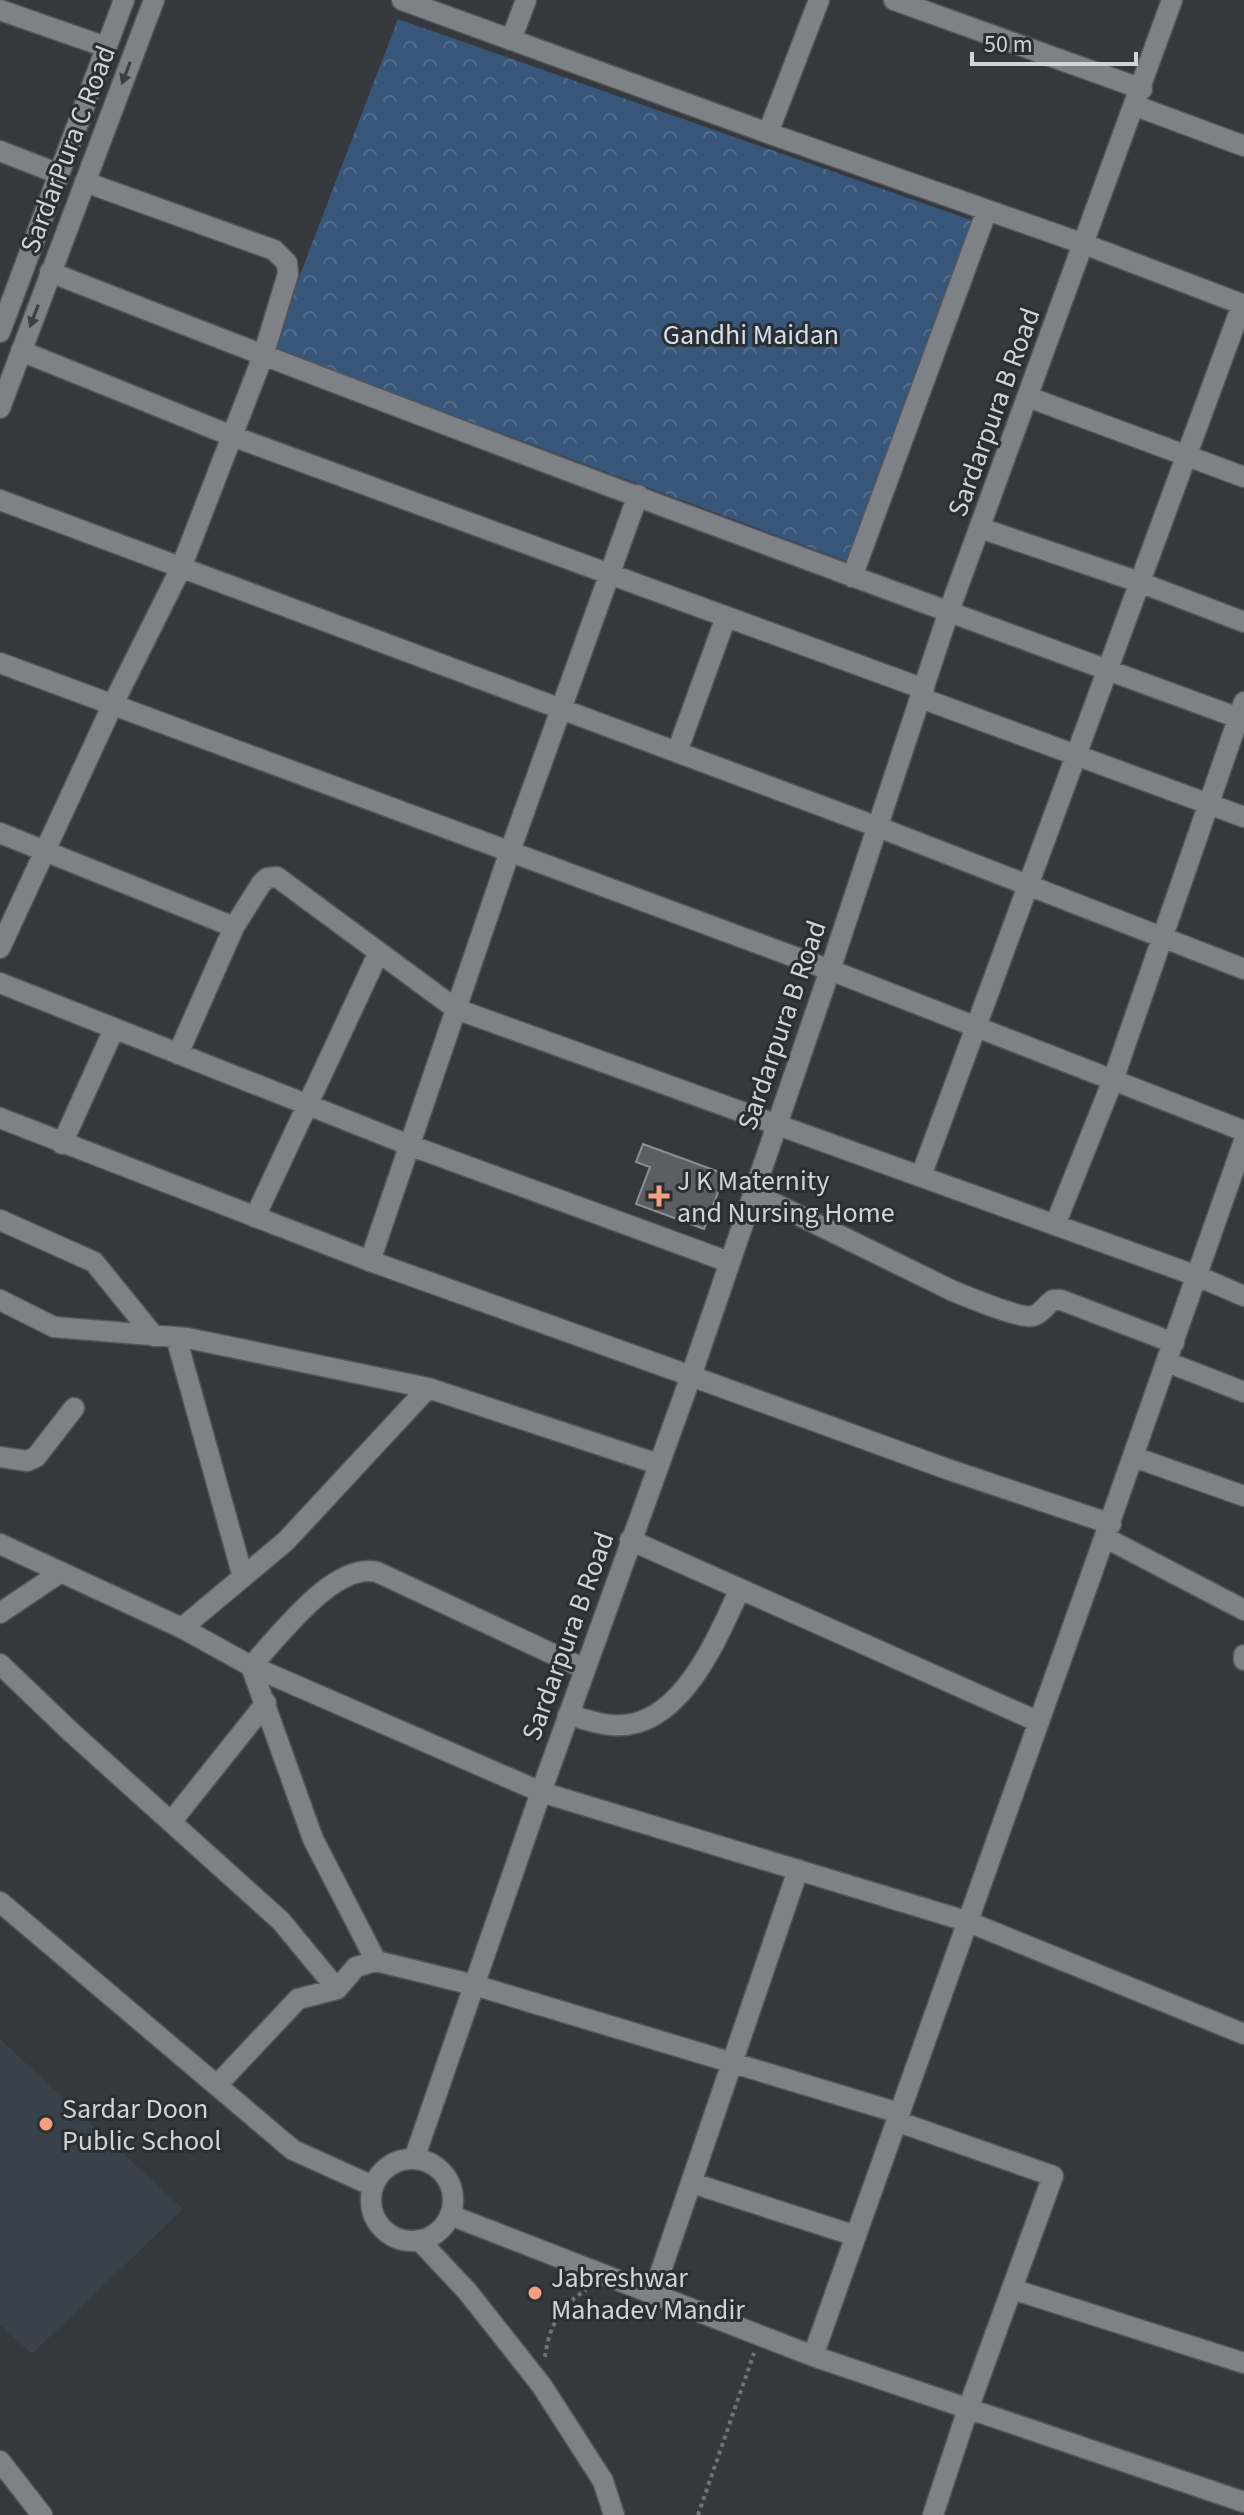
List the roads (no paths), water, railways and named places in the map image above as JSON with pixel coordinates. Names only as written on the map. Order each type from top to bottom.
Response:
[{"type":"street","name":"SardarPura C Road","points":[[0,332],[124,0]]},
{"type":"street","name":"SardarPura C Road","points":[[0,408],[154,0]]},
{"type":"street","points":[[402,0],[1084,244],[1243,305],[921,1176]]},
{"type":"street","points":[[511,40],[526,0]]},
{"type":"street","points":[[768,133],[819,0]]},
{"type":"street","points":[[894,0],[1139,98],[1244,146]]},
{"type":"street","name":"Sardarpura B Road","points":[[414,2159],[568,1715],[691,1376],[949,611],[1139,98],[1172,0]]},
{"type":"street","points":[[0,10],[106,47]]},
{"type":"street","points":[[0,151],[59,174]]},
{"type":"street","points":[[0,948],[113,704],[181,568],[263,356],[288,274],[282,255],[85,182]]},
{"type":"street","points":[[852,577],[987,210]]},
{"type":"street","points":[[50,272],[263,356],[852,577],[1106,669],[1242,713],[1113,1080],[1055,1225]]},
{"type":"street","points":[[21,351],[232,436],[726,617],[1244,817]]},
{"type":"street","points":[[1028,397],[1244,477]]},
{"type":"street","points":[[370,1261],[510,851],[638,495]]},
{"type":"street","points":[[0,500],[878,827],[1244,969]]},
{"type":"street","points":[[980,528],[1139,582],[1244,622]]},
{"type":"street","points":[[677,752],[726,617]]},
{"type":"street","points":[[0,663],[830,970],[1244,1131]]},
{"type":"street","points":[[0,833],[234,927]]},
{"type":"street","points":[[178,1054],[234,927],[261,884],[273,876],[285,881],[456,1009],[1197,1276],[1244,1296]]},
{"type":"street","points":[[255,1217],[379,952]]},
{"type":"street","points":[[0,983],[409,1145],[729,1262]]},
{"type":"street","points":[[62,1144],[114,1029]]},
{"type":"street","points":[[0,1118],[370,1261],[947,1469],[1108,1531],[1244,1610]]},
{"type":"street","points":[[813,2356],[1244,1141]]},
{"type":"street","points":[[753,1193],[953,1291],[982,1302],[1030,1317],[1053,1300],[1061,1300],[1244,1392]]},
{"type":"street","points":[[0,1220],[94,1262],[154,1336]]},
{"type":"street","points":[[0,1300],[54,1327],[176,1337],[428,1388],[658,1464]]},
{"type":"street","points":[[176,1337],[243,1577]]},
{"type":"street","points":[[182,1628],[286,1541],[428,1388]]},
{"type":"street","points":[[0,1457],[27,1461],[36,1457],[74,1408]]},
{"type":"street","points":[[1134,1457],[1244,1496]]},
{"type":"street","points":[[630,1540],[1039,1722]]},
{"type":"street","points":[[0,1544],[182,1628],[251,1666],[541,1792],[966,1921],[1244,2034]]},
{"type":"street","points":[[251,1666],[339,1578],[367,1569],[585,1669]]},
{"type":"street","points":[[0,1613],[61,1572]]},
{"type":"street","points":[[568,1715],[612,1725],[632,1723],[664,1707],[694,1679],[707,1659],[740,1589]]},
{"type":"street","points":[[0,1664],[281,1921],[337,1989]]},
{"type":"street","points":[[251,1666],[313,1839],[376,1961]]},
{"type":"street","points":[[171,1822],[266,1703]]},
{"type":"street","points":[[653,2294],[798,1870]]},
{"type":"street","points":[[0,1902],[293,2150],[373,2186]]},
{"type":"street","points":[[217,2085],[298,1999],[337,1989],[356,1967],[376,1961],[474,1985],[734,2063],[897,2117],[1053,2176],[933,2515]]},
{"type":"street","points":[[414,2159],[438,2168],[446,2178],[453,2202],[450,2215],[432,2236],[419,2240],[392,2236],[373,2215],[373,2186],[389,2166],[414,2159]]},
{"type":"street","points":[[692,2183],[856,2236]]},
{"type":"street","points":[[450,2215],[813,2356],[1244,2502]]},
{"type":"street","points":[[419,2240],[467,2291],[542,2386],[603,2481],[614,2515]]},
{"type":"street","points":[[1012,2289],[1244,2363]]},
{"type":"street","points":[[0,2461],[42,2515]]},
{"type":"place","name":"J K Maternity and Nursing Home","points":[[659,1196]]},
{"type":"place","name":"Sardar Doon Public School","points":[[46,2124]]},
{"type":"place","name":"Jabreshwar Mahadev Mandir","points":[[535,2293]]},
{"type":"park label","name":"Gandhi Maidan","points":[[751,334]]}]
